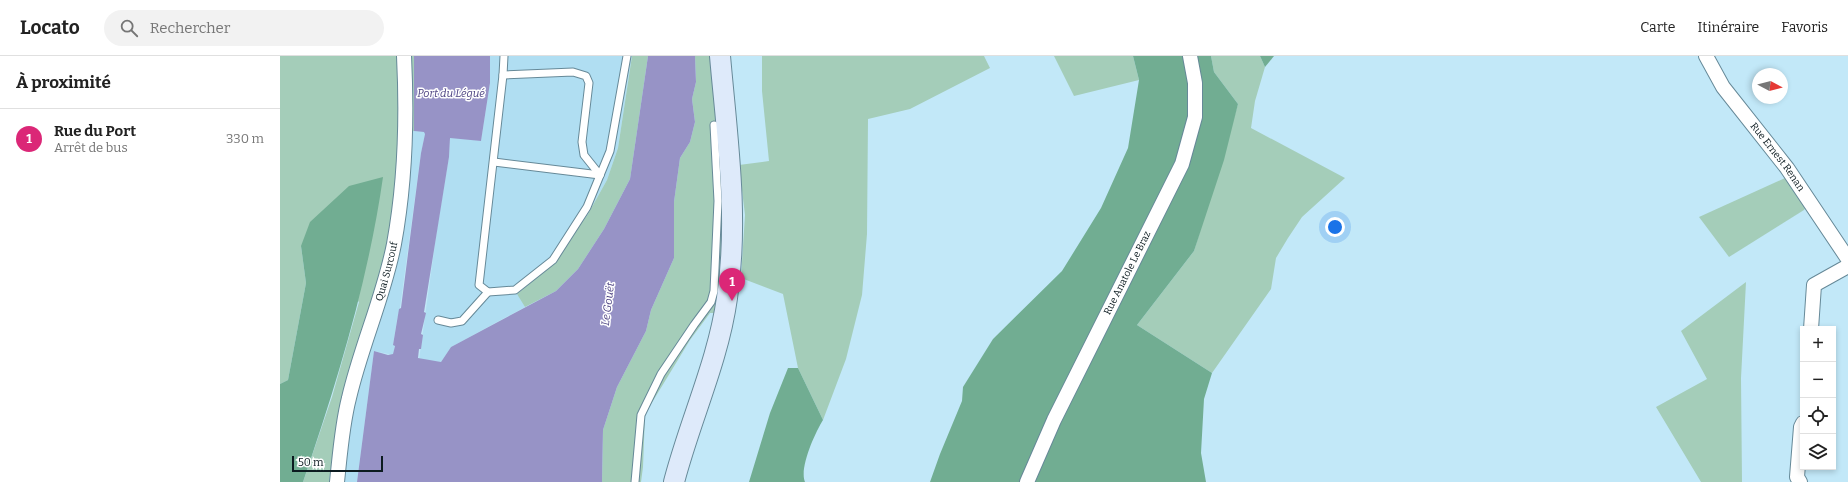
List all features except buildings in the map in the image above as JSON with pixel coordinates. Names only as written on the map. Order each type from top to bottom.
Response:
[{"type":"street","name":"Quai Surcouf","points":[[337,482],[342,432],[348,399],[381,295],[394,243],[404,140],[404,56]]},
{"type":"street","points":[[674,482],[681,456],[712,363],[727,299],[732,250],[732,205],[720,56]]},
{"type":"street","name":"Rue Anatole Le Braz","points":[[1027,482],[1067,392],[1182,164],[1195,117],[1195,83],[1190,56]]},
{"type":"street","name":"Rue Ernest Renan","points":[[1706,56],[1723,87],[1787,168],[1848,259]]},
{"type":"street","points":[[1811,326],[1814,285],[1848,266]]},
{"type":"street","points":[[1800,434],[1797,477],[1800,482]]},
{"type":"lane","points":[[504,56],[494,162],[479,285],[488,292],[515,290],[553,260],[587,207],[610,151],[627,56]]},
{"type":"lane","points":[[503,76],[573,72],[586,76],[589,83],[582,142],[584,155],[600,175]]},
{"type":"lane","points":[[635,482],[641,415],[661,374],[711,302],[714,291],[718,201],[714,125]]},
{"type":"lane","points":[[494,162],[600,175]]},
{"type":"lane","points":[[438,320],[451,323],[462,321],[488,292]]},
{"type":"shaded area","points":[[490,56],[632,56],[618,148],[607,180],[588,214],[551,266],[518,294],[525,307],[451,347],[441,362],[419,360],[437,229],[449,157],[450,137],[481,141],[490,83]]},
{"type":"shaded area","points":[[401,132],[425,132],[425,134],[421,153],[400,308],[393,345],[395,345],[393,355],[374,351],[357,482],[329,482],[335,436]]},
{"type":"green space","points":[[280,56],[414,56],[414,131],[401,133],[394,205],[388,247],[345,393],[332,457],[329,482],[303,482],[332,397],[359,302],[301,246],[306,283],[288,380],[280,384]]},
{"type":"green space","points":[[632,56],[648,56],[630,179],[604,229],[578,269],[556,291],[525,307],[517,294],[551,266],[588,214],[607,180],[618,148]]},
{"type":"green space","points":[[695,56],[713,56],[722,186],[721,270],[715,313],[710,313],[690,340],[645,414],[641,482],[602,482],[603,430],[617,387],[646,331],[651,310],[674,258],[674,202],[680,158],[690,142],[695,122],[692,99],[696,82]]},
{"type":"green space","points":[[762,56],[984,56],[990,68],[910,109],[868,119],[867,234],[862,295],[846,359],[823,420],[798,368],[783,294],[741,278],[745,215],[739,165],[769,161],[762,91]]},
{"type":"green space","points":[[1054,56],[1133,56],[1139,80],[1074,96]]},
{"type":"green space","points":[[1133,56],[1211,56],[1214,72],[1238,104],[1224,160],[1194,251],[1137,325],[1212,373],[1204,399],[1201,453],[1206,482],[930,482],[962,401],[963,387],[993,339],[1062,271],[1101,208],[1128,148],[1139,80]]},
{"type":"green space","points":[[1211,56],[1260,56],[1265,67],[1255,101],[1251,128],[1345,178],[1302,217],[1276,258],[1271,289],[1212,373],[1137,325],[1194,251],[1238,104],[1214,72]]},
{"type":"green space","points":[[1260,56],[1274,56],[1265,67]]},
{"type":"green space","points":[[1796,173],[1813,196],[1804,210],[1729,257],[1699,217]]},
{"type":"green space","points":[[383,177],[377,216],[360,293],[328,407],[303,482],[280,482],[280,384],[288,380],[306,283],[301,246],[310,222],[349,186]]},
{"type":"green space","points":[[1746,282],[1741,378],[1742,482],[1701,482],[1656,407],[1707,379],[1681,331]]},
{"type":"green space","points":[[788,368],[798,368],[823,420],[812,442],[806,460],[804,468],[805,482],[749,482],[770,413]]},
{"type":"water","points":[[414,56],[490,56],[490,83],[481,141],[450,138],[449,157],[424,312],[426,313],[421,334],[423,335],[421,349],[419,349],[418,358],[441,362],[451,347],[556,291],[578,269],[604,229],[630,179],[648,56],[695,56],[696,82],[692,99],[695,122],[690,142],[680,158],[674,202],[674,258],[651,310],[646,331],[617,387],[603,430],[602,482],[357,482],[374,351],[388,355],[393,354],[395,346],[393,345],[399,309],[401,308],[421,153],[425,134],[424,132],[414,131]]},
{"type":"place","name":"Rue du Port","points":[[732,301]]},
{"type":"water label","name":"Port du Légué","points":[[451,93]]},
{"type":"water label","name":"Le Gouët","points":[[608,304]]}]
